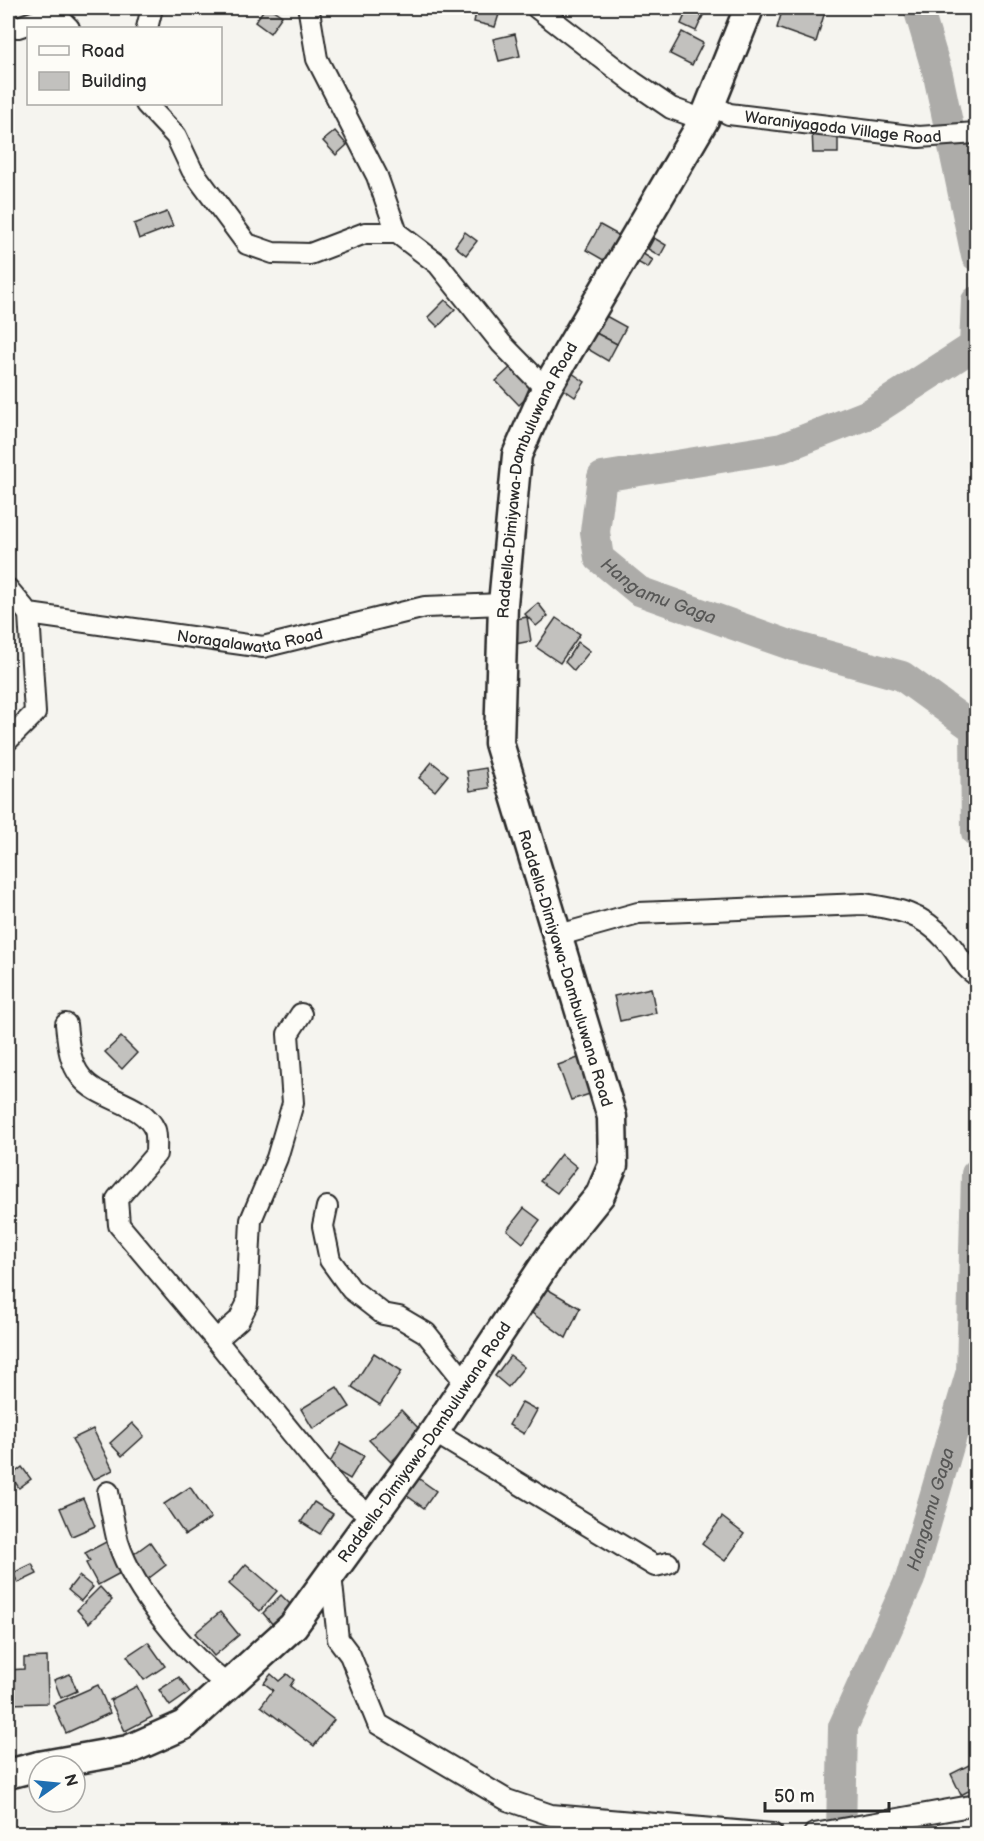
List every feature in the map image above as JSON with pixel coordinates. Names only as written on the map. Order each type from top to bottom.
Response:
[{"type":"street","points":[[147,27],[152,8]]},
{"type":"street","name":"Waraniyagoda Village Road","points":[[537,8],[633,82],[671,108],[919,137],[976,133]]},
{"type":"street","name":"Raddella-Dimiyawa-Dambuluwana Road","points":[[87,1757],[128,1750],[184,1725],[293,1626],[434,1432],[550,1257],[600,1195],[613,1165],[612,1118],[499,743],[503,604],[517,455],[546,388],[707,112],[749,8]]},
{"type":"street","points":[[8,26],[18,27],[51,11],[68,27]]},
{"type":"street","points":[[309,11],[317,59],[377,176],[397,233],[438,264],[501,343],[546,388]]},
{"type":"street","points":[[147,105],[176,136],[192,170],[247,244],[273,253],[310,254],[364,233],[397,233]]},
{"type":"street","points":[[8,589],[29,614],[35,713],[8,740]]},
{"type":"street","name":"Noragalawatta Road","points":[[29,614],[263,647],[425,607],[503,604]]},
{"type":"street","points":[[556,936],[638,913],[863,904],[892,908],[919,916],[946,940],[965,968],[976,975]]},
{"type":"street","points":[[216,1340],[239,1320],[248,1304],[251,1220],[277,1158],[293,1103],[288,1034],[301,1014]]},
{"type":"street","points":[[66,1024],[70,1057],[80,1076],[94,1089],[141,1114],[155,1131],[156,1154],[117,1199],[119,1225],[339,1491],[373,1518]]},
{"type":"street","points":[[327,1207],[323,1226],[330,1260],[351,1289],[382,1314],[399,1317],[426,1333],[465,1382]]},
{"type":"street","points":[[434,1432],[655,1566],[668,1563]]},
{"type":"street","points":[[108,1492],[118,1542],[134,1577],[157,1612],[208,1671],[229,1686]]},
{"type":"street","points":[[331,1575],[338,1639],[350,1655],[378,1724],[507,1800],[551,1815],[772,1833]]},
{"type":"street","name":"Raddella-Dimiyawa-Dambuluwana Road","points":[[8,1774],[27,1769]]},
{"type":"street","points":[[818,1833],[976,1805]]},
{"type":"building","points":[[265,8],[270,8],[282,16],[270,33],[255,22]]},
{"type":"building","points":[[477,8],[500,11],[495,27],[474,22]]},
{"type":"building","points":[[688,8],[706,9],[696,31],[681,24]]},
{"type":"building","points":[[783,8],[826,8],[816,42],[777,28]]},
{"type":"building","points":[[682,32],[703,43],[692,65],[670,54]]},
{"type":"building","points":[[515,34],[520,56],[499,61],[493,39]]},
{"type":"building","points":[[838,127],[838,153],[813,153],[812,128]]},
{"type":"building","points":[[335,131],[347,145],[336,155],[323,141]]},
{"type":"building","points":[[167,212],[173,226],[139,239],[134,224]]},
{"type":"building","points":[[600,225],[622,237],[607,262],[586,250]]},
{"type":"building","points":[[465,232],[477,241],[466,255],[455,246]]},
{"type":"building","points":[[654,238],[666,245],[660,256],[648,249]]},
{"type":"building","points":[[637,250],[653,260],[648,268],[632,259]]},
{"type":"building","points":[[445,300],[455,309],[438,327],[428,317]]},
{"type":"building","points":[[604,315],[626,327],[617,344],[594,332]]},
{"type":"building","points":[[594,332],[617,344],[608,361],[586,348]]},
{"type":"building","points":[[514,364],[537,388],[519,405],[496,381]]},
{"type":"building","points":[[569,371],[585,382],[575,397],[559,386]]},
{"type":"building","points":[[538,603],[548,616],[536,626],[525,614]]},
{"type":"building","points":[[527,617],[531,641],[515,644],[511,620]]},
{"type":"building","points":[[556,618],[580,634],[560,663],[536,647]]},
{"type":"building","points":[[578,642],[590,651],[574,671],[565,662]]},
{"type":"building","points":[[432,762],[448,775],[435,791],[419,778]]},
{"type":"building","points":[[486,768],[489,788],[470,791],[467,771]]},
{"type":"building","points":[[651,988],[656,1013],[620,1021],[614,996]]},
{"type":"building","points":[[121,1037],[137,1053],[122,1069],[105,1052]]},
{"type":"building","points":[[584,1056],[596,1092],[571,1100],[558,1065]]},
{"type":"building","points":[[561,1154],[577,1167],[557,1193],[540,1181]]},
{"type":"building","points":[[524,1208],[540,1220],[523,1243],[507,1230]]},
{"type":"building","points":[[547,1289],[580,1308],[566,1338],[532,1313]]},
{"type":"building","points":[[374,1353],[402,1371],[380,1405],[352,1387]]},
{"type":"building","points":[[510,1356],[524,1367],[508,1387],[495,1376]]},
{"type":"building","points":[[337,1387],[350,1407],[313,1429],[301,1409]]},
{"type":"building","points":[[522,1402],[537,1410],[524,1434],[509,1425]]},
{"type":"building","points":[[401,1410],[422,1432],[391,1462],[369,1440]]},
{"type":"building","points":[[132,1423],[144,1436],[122,1456],[110,1443]]},
{"type":"building","points":[[93,1429],[113,1470],[93,1480],[72,1439]]},
{"type":"building","points":[[341,1443],[364,1456],[350,1479],[328,1466]]},
{"type":"building","points":[[22,1467],[31,1479],[19,1488],[11,1476]]},
{"type":"building","points":[[418,1478],[436,1491],[424,1508],[406,1495]]},
{"type":"building","points":[[190,1487],[211,1518],[185,1535],[164,1504]]},
{"type":"building","points":[[83,1498],[95,1526],[72,1536],[60,1508]]},
{"type":"building","points":[[314,1502],[333,1514],[320,1534],[301,1522]]},
{"type":"building","points":[[722,1517],[744,1534],[725,1561],[702,1544]]},
{"type":"building","points":[[106,1542],[109,1548],[115,1545],[122,1572],[98,1585],[86,1563],[90,1561],[85,1553]]},
{"type":"building","points":[[150,1542],[166,1565],[144,1582],[127,1559]]},
{"type":"building","points":[[32,1564],[37,1574],[18,1583],[13,1573]]},
{"type":"building","points":[[246,1564],[277,1591],[260,1611],[229,1584]]},
{"type":"building","points":[[79,1576],[93,1587],[81,1601],[68,1590]]},
{"type":"building","points":[[100,1587],[112,1600],[89,1623],[77,1610]]},
{"type":"building","points":[[281,1595],[291,1605],[274,1626],[263,1613]]},
{"type":"building","points":[[220,1612],[239,1635],[214,1656],[195,1633]]},
{"type":"building","points":[[148,1642],[165,1666],[144,1680],[127,1656]]},
{"type":"building","points":[[47,1657],[48,1703],[8,1704],[8,1670],[24,1669],[24,1658]]},
{"type":"building","points":[[70,1674],[77,1691],[61,1698],[54,1680]]},
{"type":"building","points":[[271,1674],[279,1681],[287,1674],[294,1680],[290,1686],[334,1720],[314,1746],[261,1706],[273,1690],[264,1683]]},
{"type":"building","points":[[179,1677],[190,1692],[170,1706],[159,1690]]},
{"type":"building","points":[[98,1685],[110,1713],[66,1733],[53,1705]]},
{"type":"building","points":[[137,1686],[152,1717],[125,1731],[110,1700]]},
{"type":"building","points":[[973,1763],[976,1770],[976,1787],[961,1795],[951,1774]]},
{"type":"waterway","name":"Hangamu Gaga","points":[[918,8],[938,75],[976,256]]},
{"type":"waterway","name":"Hangamu Gaga","points":[[976,301],[974,346],[869,414],[782,448],[602,477],[595,532],[599,558],[639,591],[790,645],[902,676],[975,729],[976,832]]},
{"type":"waterway","name":"Hangamu Gaga","points":[[841,1834],[843,1727],[910,1579],[971,1371],[976,1174]]}]
